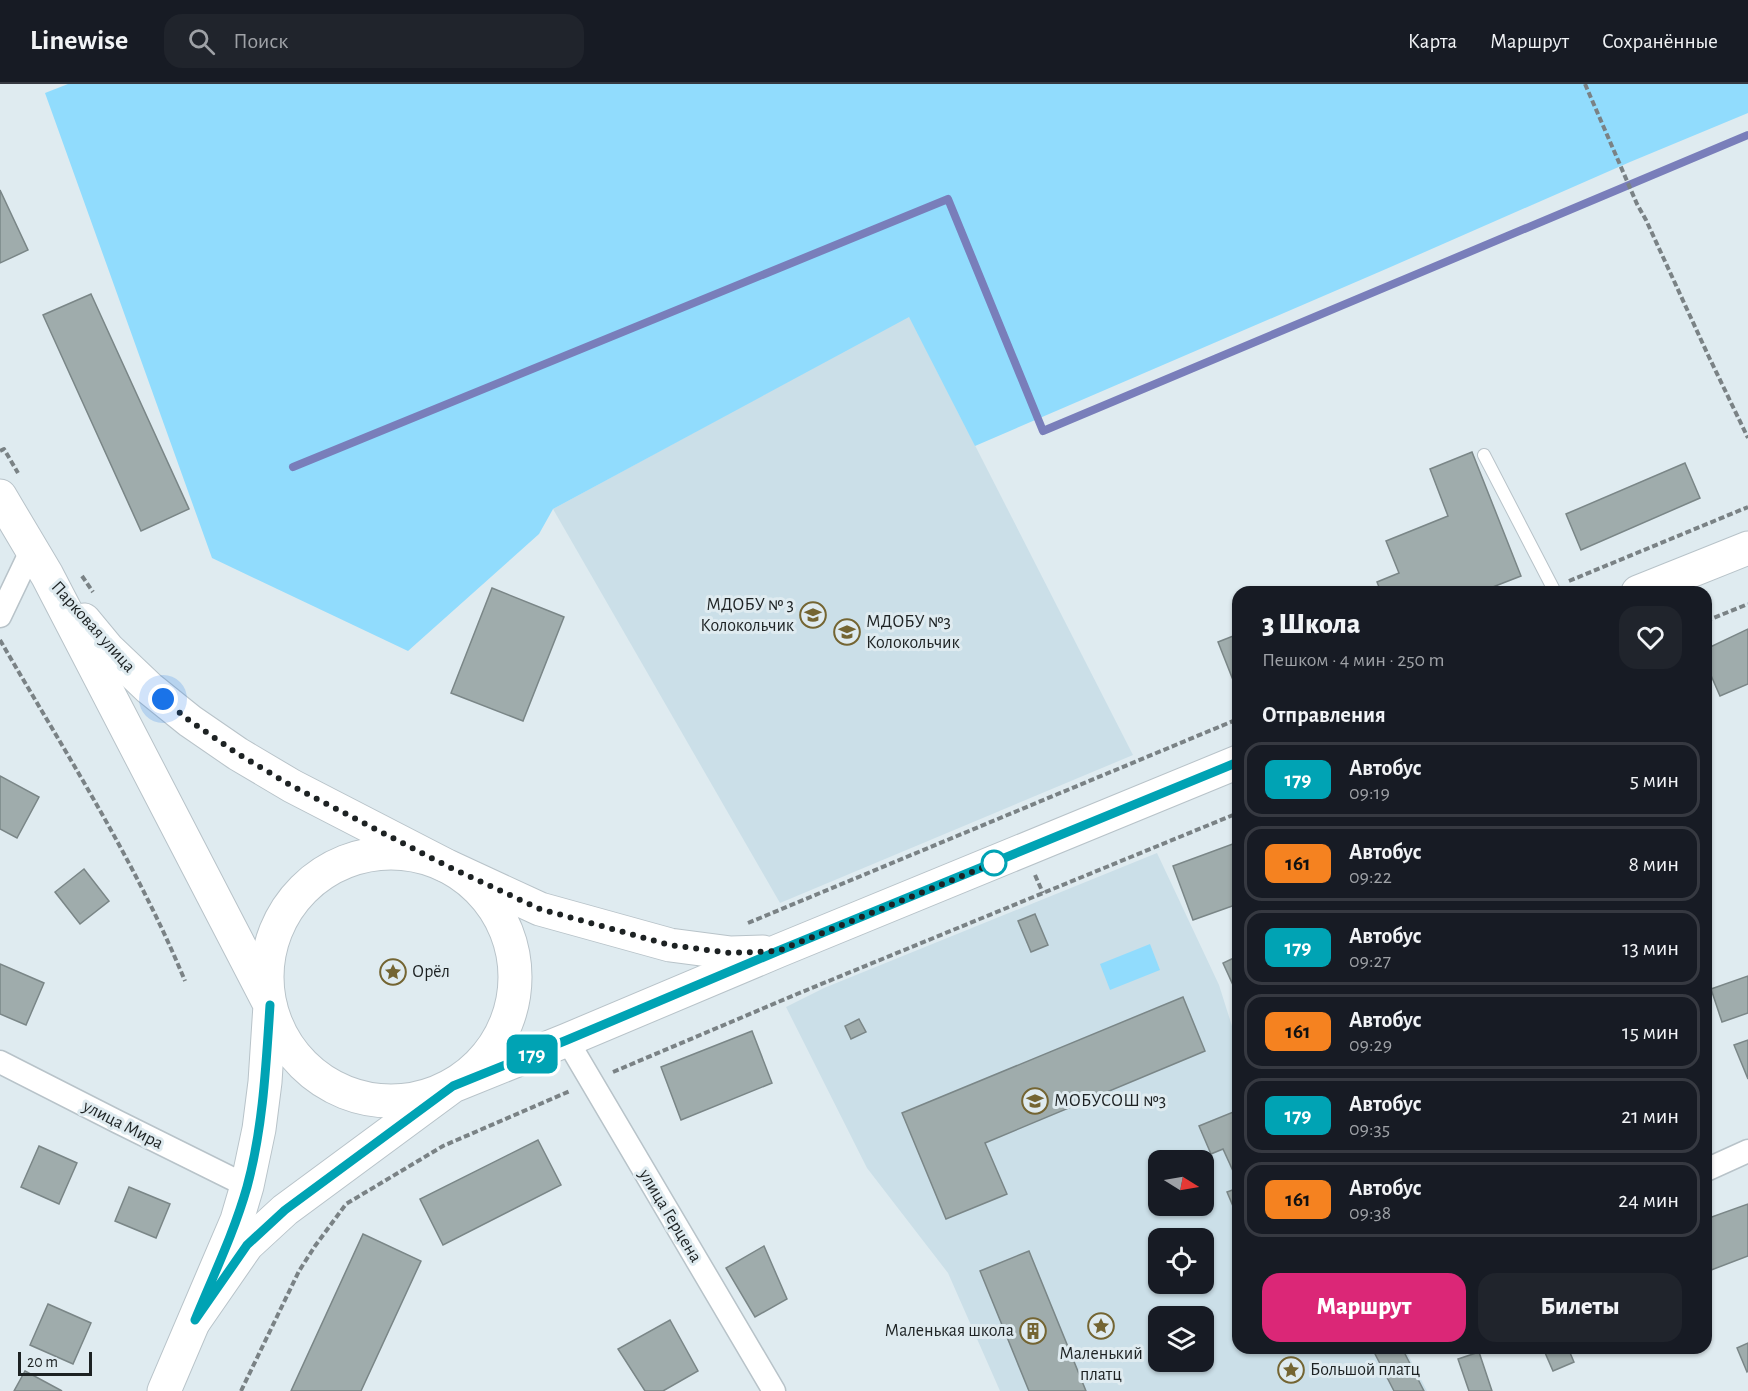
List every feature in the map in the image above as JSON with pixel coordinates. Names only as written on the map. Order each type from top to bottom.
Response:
[{"type":"main road","name":"Парковая улица","points":[[11,487],[39,562],[270,1005]]},
{"type":"main road","points":[[1653,586],[1748,548]]},
{"type":"main road","name":"Парковая улица","points":[[39,562],[108,649],[149,688],[190,721],[238,754],[292,786],[447,866]]},
{"type":"main road","points":[[270,1005],[281,1036],[300,1063],[326,1084],[357,1097],[389,1102],[422,1098],[1232,764]]},
{"type":"main road","points":[[164,1391],[237,1220],[247,1186],[259,1130],[265,1082],[270,1005],[267,969],[275,933],[292,901],[318,876],[351,859],[386,852],[423,856],[540,909],[670,945],[730,953],[778,951]]},
{"type":"main road","points":[[195,1320],[247,1245],[285,1210],[480,1064],[501,1037],[513,1004],[516,969],[509,935],[493,905],[469,880],[447,866]]},
{"type":"street","points":[[0,616],[39,562]]},
{"type":"street","name":"улица Герцена","points":[[567,1040],[774,1391]]},
{"type":"street","name":"улица Мира","points":[[0,1062],[247,1186]]},
{"type":"street","points":[[1712,1167],[1748,1151]]},
{"type":"lane","points":[[1484,455],[1552,586]]},
{"type":"path","points":[[1585,84],[1634,196],[1748,438]]},
{"type":"path","points":[[0,452],[4,449],[11,487]]},
{"type":"path","points":[[1563,586],[1748,507]]},
{"type":"path","points":[[82,575],[95,595]]},
{"type":"path","points":[[1712,619],[1748,604]]},
{"type":"path","points":[[0,640],[115,838],[170,945],[185,981]]},
{"type":"path","points":[[737,923],[748,923],[1232,721]]},
{"type":"path","points":[[240,1391],[299,1271],[346,1204],[443,1146],[808,990],[1232,815]]},
{"type":"shaded area","points":[[68,84],[1748,84],[1748,113],[975,446],[909,317],[553,509],[539,534],[408,651],[212,558],[45,93]]},
{"type":"shaded area","name":"МДОБУ №3 Колокольчик","points":[[909,316],[1133,755],[780,903],[553,509]]},
{"type":"shaded area","name":"МОБУСОШ №3","points":[[1157,853],[1219,985],[1232,1026],[1232,1354],[1408,1354],[1427,1391],[1000,1391],[948,1273],[867,1168],[786,1007],[824,988]]},
{"type":"shaded area","points":[[1150,944],[1160,970],[1110,990],[1100,964]]},
{"type":"building","points":[[0,190],[28,250],[0,263]]},
{"type":"building","points":[[91,294],[189,509],[141,531],[43,315]]},
{"type":"building","points":[[1472,452],[1521,576],[1495,586],[1379,586],[1377,582],[1399,573],[1386,541],[1448,516],[1430,469]]},
{"type":"building","points":[[1685,463],[1700,498],[1581,550],[1566,514]]},
{"type":"building","points":[[492,588],[564,617],[523,721],[451,693]]},
{"type":"building","points":[[1748,629],[1748,684],[1720,696],[1712,678],[1712,646]]},
{"type":"building","points":[[1232,636],[1232,677],[1218,642]]},
{"type":"building","points":[[0,776],[39,797],[17,838],[0,829]]},
{"type":"building","points":[[1232,844],[1232,906],[1193,920],[1173,866]]},
{"type":"building","points":[[84,869],[109,901],[80,924],[55,892]]},
{"type":"building","points":[[1035,914],[1048,945],[1031,952],[1018,921]]},
{"type":"building","points":[[1232,959],[1232,983],[1223,963]]},
{"type":"building","points":[[0,964],[44,983],[26,1025],[0,1014]]},
{"type":"building","points":[[1748,976],[1748,1013],[1722,1022],[1712,989]]},
{"type":"building","points":[[1183,997],[1205,1051],[985,1143],[1007,1194],[946,1219],[902,1113]]},
{"type":"building","points":[[859,1019],[866,1032],[851,1039],[845,1026]]},
{"type":"building","points":[[752,1031],[772,1083],[681,1120],[661,1067]]},
{"type":"building","points":[[1748,1040],[1748,1079],[1734,1045]]},
{"type":"building","points":[[1232,1112],[1232,1169],[1223,1149],[1214,1153],[1214,1150],[1209,1150],[1199,1126]]},
{"type":"building","points":[[538,1140],[561,1185],[443,1245],[420,1199]]},
{"type":"building","points":[[39,1146],[77,1163],[59,1204],[21,1187]]},
{"type":"building","points":[[129,1187],[170,1204],[156,1238],[115,1221]]},
{"type":"building","points":[[1232,1190],[1232,1204],[1227,1192]]},
{"type":"building","points":[[1748,1204],[1748,1256],[1712,1270],[1712,1217]]},
{"type":"building","points":[[363,1234],[421,1261],[361,1391],[291,1391]]},
{"type":"building","points":[[764,1246],[787,1299],[755,1317],[726,1268]]},
{"type":"building","name":"Маленькая школа","points":[[1029,1251],[1086,1391],[1029,1391],[980,1271]]},
{"type":"building","points":[[48,1304],[91,1323],[73,1364],[30,1345]]},
{"type":"building","points":[[670,1320],[698,1371],[663,1391],[645,1391],[618,1349]]},
{"type":"building","points":[[1748,1343],[1748,1371],[1747,1372],[1737,1348]]},
{"type":"building","points":[[1375,1354],[1405,1354],[1424,1391],[1394,1391]]},
{"type":"building","points":[[1480,1354],[1492,1391],[1469,1391],[1458,1359]]},
{"type":"building","points":[[1546,1354],[1571,1354],[1574,1362],[1553,1371]]},
{"type":"building","points":[[25,1371],[62,1391],[14,1391]]},
{"type":"waterway","points":[[293,467],[948,199],[1043,431],[1748,135]]},
{"type":"bus line","name":"179","points":[[270,1005],[259,1130],[247,1186],[237,1220],[195,1320],[247,1245],[285,1210],[453,1086],[1232,764]]},
{"type":"place","name":"МДОБУ № 3 Колокольчик","points":[[813,615]]},
{"type":"place","name":"МДОБУ №3 Колокольчик","points":[[847,632]]},
{"type":"place","name":"Орёл","points":[[393,972]]},
{"type":"place","name":"МОБУСОШ №3","points":[[1035,1101]]},
{"type":"place","name":"Маленький платц","points":[[1101,1326]]},
{"type":"place","name":"Маленькая школа","points":[[1033,1331]]},
{"type":"place","name":"Большой платц","points":[[1291,1370]]},
{"type":"route","points":[[163,699],[238,754],[292,786],[447,866],[540,909],[670,945],[730,953],[778,951],[1004,859],[994,863]]}]
